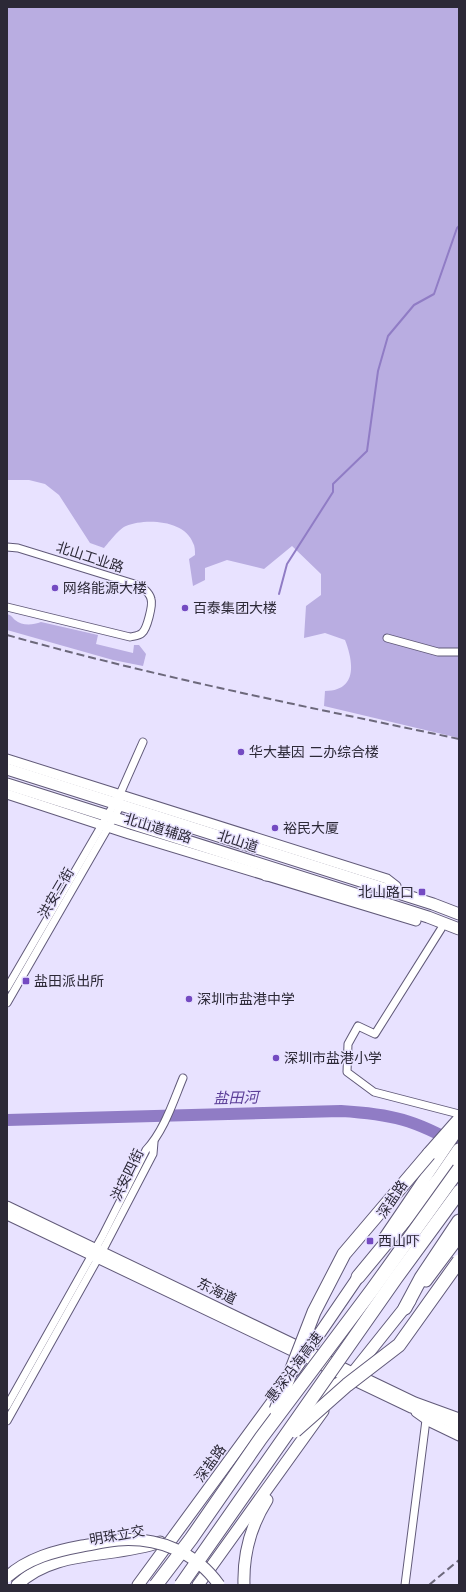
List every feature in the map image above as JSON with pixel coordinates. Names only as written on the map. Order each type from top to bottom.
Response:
[{"type":"highway","points":[[270,1427],[314,1312],[344,1254],[457,1125]]},
{"type":"highway","points":[[358,1277],[438,1179],[459,1150]]},
{"type":"highway","name":"惠深沿海高速","points":[[157,1585],[270,1427],[372,1290],[459,1169]]},
{"type":"highway","points":[[180,1585],[396,1278],[459,1192]]},
{"type":"highway","points":[[405,1308],[421,1278],[459,1221]]},
{"type":"highway","points":[[278,1445],[348,1385],[400,1345],[459,1261]]},
{"type":"main road","name":"北山道","points":[[7,769],[118,801],[459,914]]},
{"type":"main road","name":"北山道","points":[[7,784],[108,821],[375,900],[459,929]]},
{"type":"main road","points":[[266,875],[296,876]]},
{"type":"main road","points":[[375,900],[416,921],[459,936]]},
{"type":"main road","name":"深盐路","points":[[138,1585],[307,1354],[358,1277],[434,1152]]},
{"type":"main road","points":[[198,1585],[313,1425],[459,1237]]},
{"type":"main road","name":"深盐路","points":[[157,1585],[194,1538],[289,1396],[307,1354]]},
{"type":"main road","points":[[180,1585],[234,1508],[309,1406],[329,1388],[351,1375]]},
{"type":"main road","points":[[244,1585],[245,1552],[252,1530],[264,1504],[313,1425]]},
{"type":"main road","name":"明珠立交","points":[[19,1583],[48,1566],[65,1560],[98,1553],[141,1548],[163,1540],[180,1525],[204,1496]]},
{"type":"main road","points":[[7,1577],[27,1563],[48,1554],[106,1542],[134,1540],[160,1544],[186,1554],[206,1569],[219,1585]]},
{"type":"street","name":"北山工业路","points":[[7,547],[18,548],[140,586],[147,591],[151,599],[151,607],[142,634],[130,636],[7,607]]},
{"type":"street","points":[[387,638],[438,652],[459,652]]},
{"type":"street","name":"洪安三街","points":[[7,1003],[108,821],[143,742]]},
{"type":"street","name":"北山道辅路","points":[[7,759],[118,801]]},
{"type":"street","name":"北山道辅路","points":[[7,794],[108,821],[266,875],[416,921]]},
{"type":"street","name":"洪安三街","points":[[7,988],[108,821]]},
{"type":"street","points":[[441,929],[375,1034],[358,1026],[348,1044],[347,1072],[374,1092],[459,1114]]},
{"type":"street","name":"洪安四街","points":[[7,1421],[153,1154],[154,1142],[183,1078]]},
{"type":"street","name":"东海道","points":[[7,1206],[97,1254]]},
{"type":"street","name":"东海道","points":[[7,1215],[97,1254],[413,1405],[459,1418]]},
{"type":"street","name":"洪安四街","points":[[7,1406],[97,1254]]},
{"type":"street","name":"东海道","points":[[413,1405],[430,1418],[459,1436]]},
{"type":"street","points":[[405,1585],[430,1418]]},
{"type":"street","name":"东海道","points":[[430,1418],[459,1427]]},
{"type":"shaded area","points":[[7,7],[459,7],[459,738],[324,706],[325,691],[335,690],[343,686],[348,681],[351,666],[350,658],[345,640],[325,633],[304,638],[306,606],[321,595],[321,574],[292,546],[264,569],[227,560],[205,568],[205,580],[193,586],[189,559],[195,555],[195,547],[189,535],[182,530],[173,525],[164,523],[134,523],[121,529],[104,548],[90,543],[59,495],[45,484],[29,480],[7,480]]},
{"type":"shaded area","points":[[7,614],[18,622],[24,624],[35,624],[41,622],[98,635],[96,644],[133,653],[134,645],[139,645],[146,654],[143,666],[113,660],[7,630]]},
{"type":"waterway","points":[[279,594],[287,564],[333,492],[333,484],[367,451],[378,371],[388,336],[414,305],[434,294],[459,226]]},
{"type":"waterway","name":"盐田河","points":[[7,1120],[341,1111],[389,1116],[403,1120],[443,1136],[459,1145]]},
{"type":"railway","points":[[7,635],[176,678],[459,739]]},
{"type":"railway","points":[[429,1585],[459,1560]]},
{"type":"place","name":"网络能源大楼","points":[[55,588]]},
{"type":"place","name":"百泰集团大楼","points":[[185,608]]},
{"type":"place","name":"华大基因 二办综合楼","points":[[241,752]]},
{"type":"place","name":"裕民大厦","points":[[275,828]]},
{"type":"place","name":"北山路口","points":[[422,892]]},
{"type":"place","name":"盐田派出所","points":[[26,981]]},
{"type":"place","name":"深圳市盐港中学","points":[[189,999]]},
{"type":"place","name":"深圳市盐港小学","points":[[276,1058]]},
{"type":"place","name":"西山吓","points":[[370,1241]]}]
